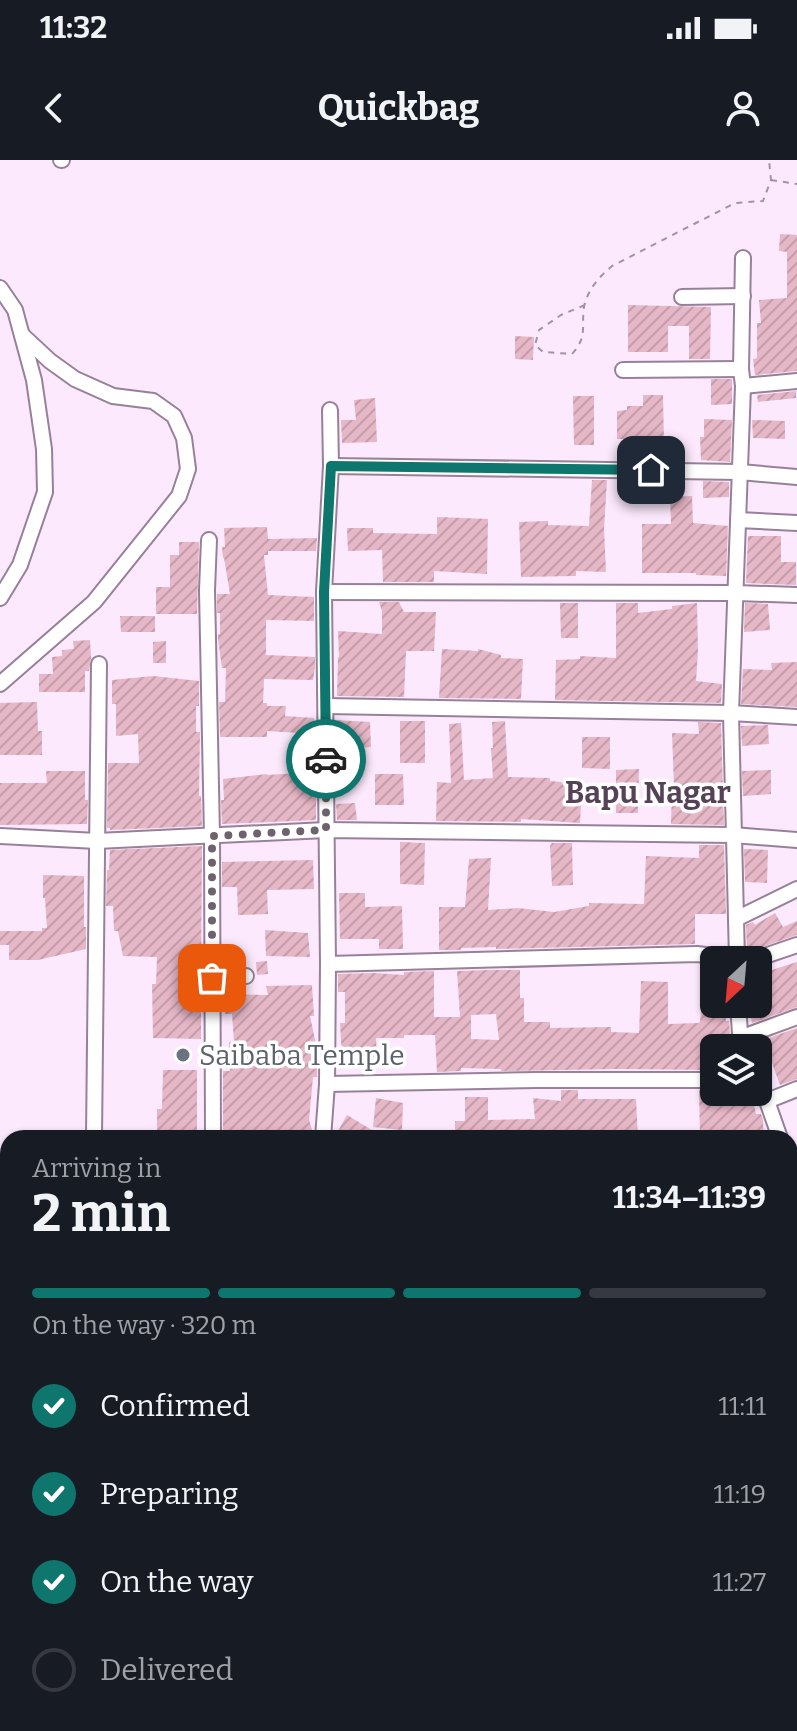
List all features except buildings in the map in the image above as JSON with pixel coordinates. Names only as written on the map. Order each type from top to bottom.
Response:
[{"type":"street","points":[[737,946],[731,713],[743,386],[743,258]]},
{"type":"street","points":[[0,288],[15,310],[34,380],[44,449],[45,492],[20,565],[0,598]]},
{"type":"street","points":[[682,297],[743,296]]},
{"type":"street","points":[[0,684],[94,602],[179,496],[188,469],[184,438],[174,416],[153,401],[113,396],[75,379],[22,335]]},
{"type":"street","points":[[623,370],[741,369]]},
{"type":"street","points":[[743,386],[797,381]]},
{"type":"street","points":[[324,1130],[328,964],[324,592],[331,466],[330,410]]},
{"type":"street","points":[[331,466],[740,472],[797,477]]},
{"type":"street","points":[[738,520],[797,523]]},
{"type":"street","points":[[209,540],[213,1130]]},
{"type":"street","points":[[324,592],[797,595]]},
{"type":"street","points":[[94,1130],[99,664]]},
{"type":"street","points":[[326,706],[731,713],[797,717]]},
{"type":"street","points":[[0,836],[97,841],[326,830],[733,835],[797,840]]},
{"type":"street","points":[[736,919],[797,889]]},
{"type":"street","points":[[772,954],[797,945]]},
{"type":"street","points":[[328,964],[700,954]]},
{"type":"street","points":[[212,978],[246,976]]},
{"type":"street","points":[[760,1034],[797,1017]]},
{"type":"street","points":[[327,1084],[700,1080]]},
{"type":"street","points":[[772,1099],[797,1089]]},
{"type":"street","points":[[769,1106],[777,1130]]},
{"type":"path","points":[[585,305],[561,315],[539,330],[535,345],[543,352],[572,354],[582,342],[585,305],[596,280],[612,266],[735,203],[763,201],[771,180],[769,160]]},
{"type":"path","points":[[771,180],[797,184]]},
{"type":"way so far","points":[[212,978],[212,836],[326,830],[326,759]]},
{"type":"place","name":"Saibaba Temple","points":[[183,1055]]},
{"type":"district","name":"Bapu Nagar","points":[[648,793]]},
{"type":"route","points":[[326,759],[324,592],[331,466],[651,470]]}]
